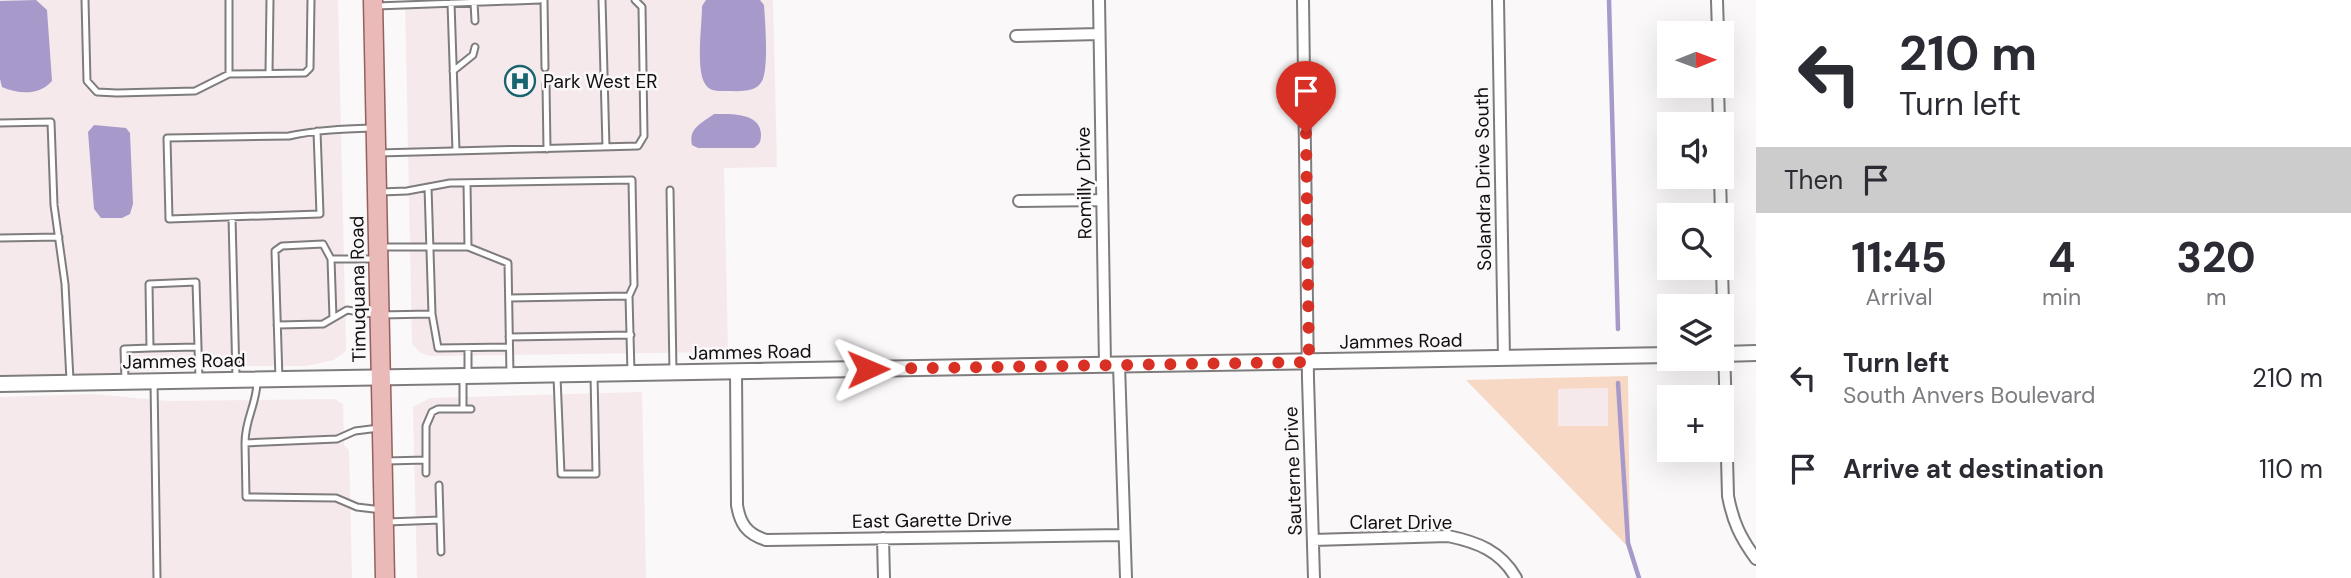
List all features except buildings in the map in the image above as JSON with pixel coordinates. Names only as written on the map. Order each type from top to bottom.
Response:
[{"type":"main road","name":"Timuquana Road","points":[[373,3],[385,578]]},
{"type":"street","name":"Romilly Drive","points":[[1099,0],[1102,200],[1126,578]]},
{"type":"street","name":"Sauterne Drive","points":[[1303,0],[1314,578]]},
{"type":"street","name":"Solandra Drive South","points":[[1498,0],[1504,358]]},
{"type":"street","points":[[1717,0],[1718,21]]},
{"type":"street","points":[[1016,36],[1099,34]]},
{"type":"street","points":[[1019,201],[1102,200]]},
{"type":"street","points":[[1734,354],[1756,353]]},
{"type":"street","name":"Jammes Road","points":[[0,384],[1657,355]]},
{"type":"street","name":"East Garette Drive","points":[[736,371],[737,505],[739,518],[752,536],[766,540],[1124,535]]},
{"type":"street","points":[[1724,371],[1728,496],[1733,520],[1756,559]]},
{"type":"street","name":"Claret Drive","points":[[1313,541],[1448,536],[1486,547],[1500,557],[1516,578]]},
{"type":"street","points":[[883,538],[884,578]]},
{"type":"lane","points":[[85,0],[87,81],[97,92],[117,93],[195,91],[229,74],[305,73],[310,68],[312,0]]},
{"type":"lane","points":[[229,0],[229,74]]},
{"type":"lane","points":[[269,73],[270,0]]},
{"type":"lane","points":[[373,3],[542,0],[545,68]]},
{"type":"lane","points":[[602,0],[606,147]]},
{"type":"lane","points":[[376,153],[638,146],[644,136],[642,7],[635,0]]},
{"type":"lane","points":[[474,2],[475,21]]},
{"type":"lane","points":[[451,3],[456,151]]},
{"type":"lane","points":[[453,71],[474,55],[475,47]]},
{"type":"lane","points":[[546,84],[547,149]]},
{"type":"lane","points":[[0,123],[51,122],[54,205],[65,284],[70,383]]},
{"type":"lane","points":[[317,131],[320,214],[169,219],[167,138],[289,136],[317,131],[376,128]]},
{"type":"lane","points":[[377,192],[467,183],[632,180],[634,285],[629,296],[631,373]]},
{"type":"lane","points":[[467,183],[468,247]]},
{"type":"lane","points":[[428,187],[432,314],[438,348],[509,347]]},
{"type":"lane","points":[[670,190],[673,372]]},
{"type":"lane","points":[[232,217],[236,380]]},
{"type":"lane","points":[[0,238],[59,237]]},
{"type":"lane","points":[[279,379],[275,251],[282,246],[323,244],[331,259],[333,318]]},
{"type":"lane","points":[[331,259],[430,247],[468,247],[508,263],[510,375]]},
{"type":"lane","points":[[150,348],[149,284],[196,282],[199,380]]},
{"type":"lane","points":[[509,298],[629,296]]},
{"type":"lane","points":[[277,325],[323,324],[348,310],[379,315],[432,314]]},
{"type":"lane","points":[[509,337],[631,335]]},
{"type":"lane","points":[[125,382],[124,349],[198,347]]},
{"type":"lane","points":[[463,409],[468,348]]},
{"type":"lane","points":[[556,374],[561,474],[596,474],[594,374]]},
{"type":"lane","points":[[257,380],[256,399],[245,425],[246,497],[336,498],[384,517],[440,520]]},
{"type":"lane","points":[[154,381],[157,578]]},
{"type":"lane","points":[[426,473],[426,426],[432,412],[471,409]]},
{"type":"lane","points":[[245,443],[337,439],[355,431],[382,427]]},
{"type":"lane","points":[[383,461],[426,460]]},
{"type":"lane","points":[[439,485],[441,552]]},
{"type":"shaded area","points":[[0,0],[338,0],[346,351],[334,360],[306,366],[0,376]]},
{"type":"shaded area","points":[[36,0],[47,10],[52,81],[35,91],[21,92],[2,87],[0,1]]},
{"type":"shaded area","points":[[405,0],[773,0],[777,167],[724,168],[728,352],[430,356],[421,353],[412,344]]},
{"type":"shaded area","points":[[706,0],[760,0],[764,5],[765,66],[762,81],[756,88],[717,91],[708,88],[704,82],[700,66],[700,45],[702,6]]},
{"type":"shaded area","points":[[714,114],[750,118],[759,127],[759,144],[754,148],[698,148],[692,145],[694,130]]},
{"type":"shaded area","points":[[94,125],[126,128],[130,133],[133,204],[130,214],[122,218],[101,218],[94,209],[88,132]]},
{"type":"shaded area","points":[[1628,376],[1630,549],[1466,380]],"holes":[[[1608,388],[1608,426],[1558,426],[1558,389]]]},
{"type":"shaded area","points":[[1608,388],[1609,426],[1558,427],[1557,389]]},
{"type":"shaded area","points":[[642,392],[646,578],[417,578],[413,407],[430,398]]},
{"type":"shaded area","points":[[92,394],[169,401],[334,399],[343,404],[344,445],[349,450],[352,578],[0,578],[0,397]]},
{"type":"waterway","points":[[1609,0],[1618,329]]},
{"type":"waterway","points":[[1618,383],[1628,543],[1639,578]]},
{"type":"place","name":"Park West ER","points":[[520,81]]},
{"type":"route","points":[[868,369],[1309,362],[1306,133]]}]
